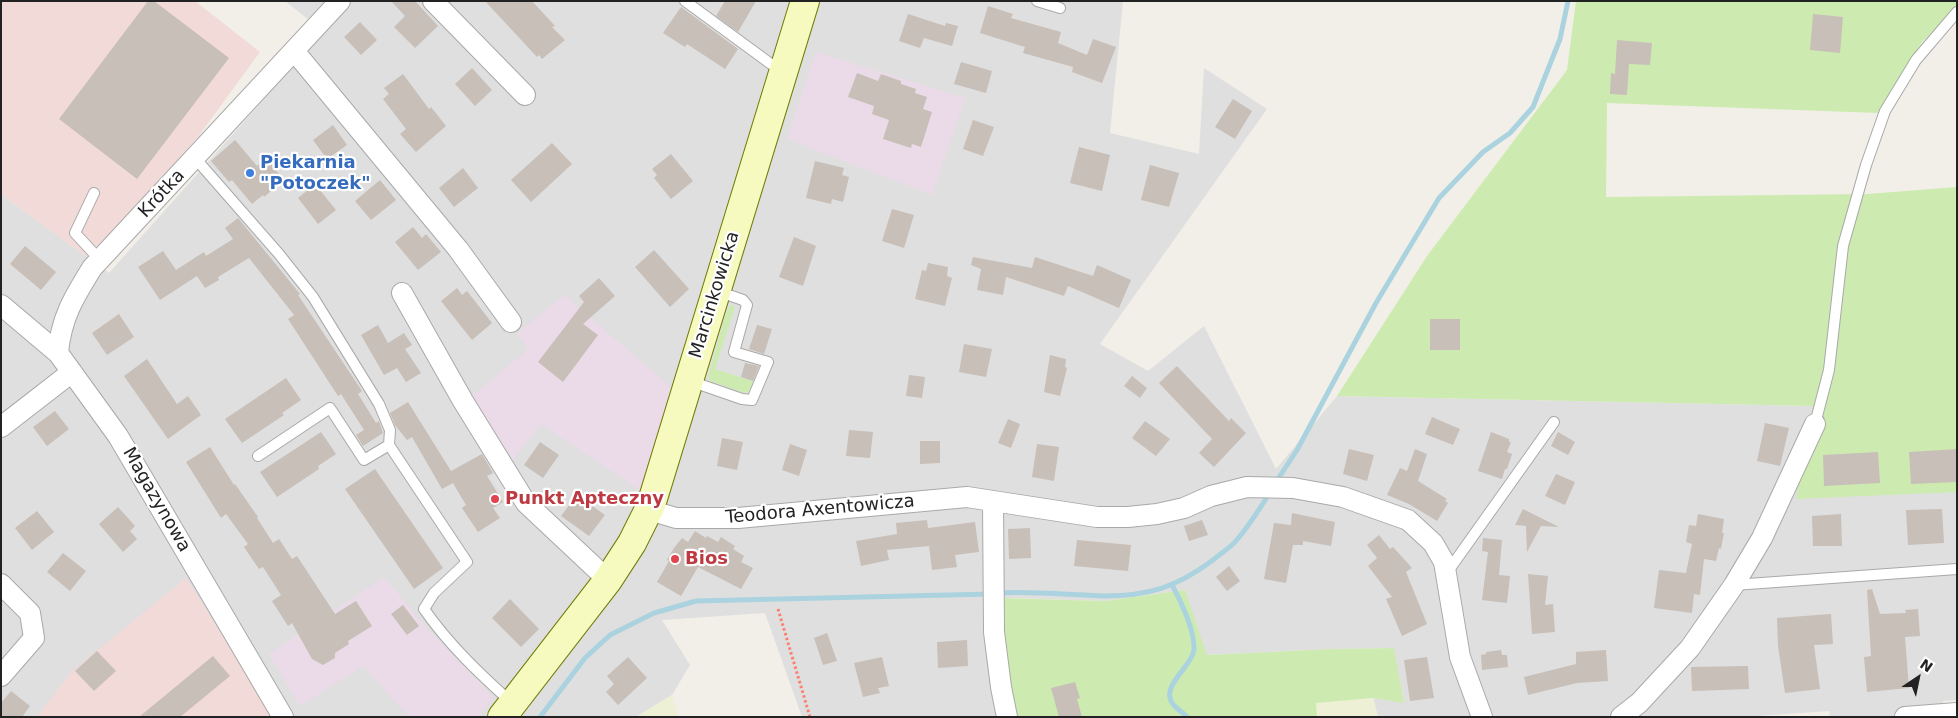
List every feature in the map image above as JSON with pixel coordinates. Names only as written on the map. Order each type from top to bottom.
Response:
[{"type":"street","name":"Krótka","points":[[58,353],[60,332],[66,315],[92,268],[295,52],[340,1]]},
{"type":"street","points":[[433,1],[525,95]]},
{"type":"street","name":"Marcinkowicka","points":[[507,710],[608,580],[632,543],[649,510],[805,1]]},
{"type":"street","points":[[295,52],[458,249],[511,322]]},
{"type":"street","points":[[402,293],[526,503],[608,580]]},
{"type":"street","name":"Magazynowa","points":[[1,305],[58,353],[118,436],[283,717]]},
{"type":"street","points":[[1,427],[72,372]]},
{"type":"street","points":[[1621,717],[1639,703],[1690,648],[1734,585],[1762,538],[1814,424]]},
{"type":"street","name":"Teodora Axentowicza","points":[[649,510],[676,518],[745,518],[967,497],[1097,517],[1156,514],[1184,508],[1211,496],[1247,486],[1288,488],[1343,497],[1408,520],[1433,543],[1444,562],[1460,657],[1482,717]]},
{"type":"street","points":[[993,502],[994,632],[1007,717]]},
{"type":"street","points":[[1,584],[30,613],[34,638],[1,676]]},
{"type":"street","points":[[1905,717],[1957,713]]},
{"type":"lane","points":[[685,1],[771,64],[784,68]]},
{"type":"lane","points":[[1037,1],[1060,8]]},
{"type":"lane","points":[[1814,424],[1828,370],[1843,246],[1866,165],[1885,112],[1916,60],[1957,12]]},
{"type":"lane","points":[[195,158],[279,254],[313,297],[379,404],[390,430],[389,445],[466,562],[434,593],[424,609],[441,633],[475,670],[507,710]]},
{"type":"lane","points":[[94,193],[75,233],[100,260]]},
{"type":"lane","points":[[689,381],[742,399],[752,400],[768,362],[734,352],[747,305],[743,300],[716,291]]},
{"type":"lane","points":[[258,456],[330,408],[364,460],[389,445]]},
{"type":"lane","points":[[1446,574],[1554,422]]},
{"type":"lane","points":[[1734,585],[1957,568]]},
{"type":"path","points":[[778,609],[810,717]]},
{"type":"shaded area","points":[[1,1],[195,1],[260,52],[198,137],[134,208],[91,260],[1,194]]},
{"type":"shaded area","points":[[285,1],[1123,1],[1110,133],[1199,154],[1204,68],[1267,109],[1100,344],[1148,371],[1204,326],[1276,469],[1337,396],[1813,406],[1957,491],[1957,700],[1943,701],[1943,717],[1830,717],[1829,711],[1744,717],[1378,717],[1373,698],[1404,702],[1393,648],[1206,655],[1184,590],[1105,601],[1009,598],[1094,717],[802,717],[765,613],[662,620],[690,665],[672,695],[636,717],[1,717],[1,194],[109,273],[324,32]]},
{"type":"shaded area","points":[[816,52],[965,98],[932,195],[787,139]]},
{"type":"shaded area","points":[[564,295],[673,389],[640,490],[541,424],[507,467],[469,398],[528,350],[517,333]]},
{"type":"shaded area","points":[[501,471],[516,493],[506,499],[490,477]]},
{"type":"shaded area","points":[[384,577],[426,627],[493,697],[478,717],[409,717],[363,666],[300,706],[269,654]]},
{"type":"shaded area","points":[[186,578],[275,717],[37,717],[71,672]]},
{"type":"green space","points":[[1576,1],[1957,1],[1957,9],[1922,42],[1878,113],[1607,103],[1606,197],[1867,194],[1957,187],[1957,492],[1796,499],[1813,406],[1337,396],[1427,256],[1567,70]]},
{"type":"green space","points":[[733,305],[735,307],[715,369],[755,382],[750,391],[745,393],[710,381],[708,377],[726,314],[730,306]]},
{"type":"green space","points":[[1185,590],[1207,655],[1394,648],[1404,703],[1373,698],[1316,703],[1317,717],[1010,717],[1001,598],[1105,601]]},
{"type":"green space","points":[[672,695],[678,717],[636,717]]},
{"type":"green space","points":[[1373,698],[1378,717],[1317,717],[1316,703]]},
{"type":"building","points":[[148,1],[154,1],[229,58],[137,179],[59,119]]},
{"type":"building","points":[[391,1],[415,1],[438,26],[415,48],[394,27],[405,16]]},
{"type":"building","points":[[485,1],[532,1],[555,26],[552,27],[565,40],[542,59],[539,55],[537,57]]},
{"type":"building","points":[[725,1],[756,1],[738,32],[716,16]]},
{"type":"building","points":[[988,6],[1013,14],[1011,18],[1061,32],[1058,43],[1087,55],[1093,39],[1116,47],[1102,83],[1072,72],[1073,67],[1023,53],[1025,47],[980,33]]},
{"type":"building","points":[[681,7],[738,49],[725,69],[687,44],[685,47],[663,33]]},
{"type":"building","points":[[908,14],[945,26],[946,23],[958,26],[952,46],[924,38],[920,48],[899,41]]},
{"type":"building","points":[[1813,14],[1843,17],[1840,53],[1810,50]]},
{"type":"building","points":[[360,22],[377,40],[361,55],[344,37]]},
{"type":"building","points":[[1617,40],[1652,43],[1650,65],[1629,64],[1627,95],[1610,94],[1611,73],[1615,74]]},
{"type":"building","points":[[961,62],[992,71],[986,93],[954,84]]},
{"type":"building","points":[[472,68],[492,90],[475,106],[455,84]]},
{"type":"building","points":[[857,73],[878,81],[881,74],[901,81],[901,84],[916,89],[915,93],[927,97],[923,109],[932,112],[921,147],[912,144],[911,148],[883,139],[889,120],[872,114],[874,106],[848,97]]},
{"type":"building","points":[[403,74],[429,109],[431,107],[446,126],[416,152],[400,134],[406,129],[383,99],[389,94],[384,88]]},
{"type":"building","points":[[1233,99],[1252,111],[1235,139],[1215,127]]},
{"type":"building","points":[[973,120],[994,127],[983,156],[963,149]]},
{"type":"building","points":[[333,125],[347,145],[327,159],[313,140]]},
{"type":"building","name":"Piekarnia \"Potoczek\"","points":[[235,140],[257,166],[266,158],[284,180],[264,197],[263,195],[252,204],[232,180],[229,182],[211,161]]},
{"type":"building","points":[[552,143],[572,164],[531,202],[511,180]]},
{"type":"building","points":[[1079,147],[1110,155],[1102,191],[1070,183]]},
{"type":"building","points":[[671,154],[693,181],[671,199],[654,178],[657,175],[652,169]]},
{"type":"building","points":[[815,161],[844,168],[842,175],[849,177],[843,202],[832,199],[831,204],[806,198]]},
{"type":"building","points":[[1150,165],[1179,173],[1169,207],[1141,200]]},
{"type":"building","points":[[463,168],[478,188],[454,207],[439,188]]},
{"type":"building","points":[[380,180],[396,200],[371,220],[355,201]]},
{"type":"building","points":[[315,184],[336,210],[318,224],[298,198]]},
{"type":"building","points":[[892,209],[914,215],[904,248],[882,241]]},
{"type":"building","points":[[238,218],[300,294],[298,295],[362,391],[358,394],[376,423],[379,421],[383,433],[363,446],[356,435],[364,430],[341,394],[338,396],[288,319],[294,315],[249,258],[218,277],[219,280],[205,288],[197,276],[160,300],[138,267],[163,251],[176,270],[204,252],[206,256],[233,239],[225,228]]},
{"type":"building","points":[[413,227],[422,238],[426,234],[441,252],[418,270],[395,242]]},
{"type":"building","points":[[794,237],[816,246],[803,286],[779,277]]},
{"type":"building","points":[[25,246],[56,272],[41,290],[10,264]]},
{"type":"building","points":[[654,250],[689,289],[670,307],[635,267]]},
{"type":"building","points":[[973,257],[1032,268],[1035,257],[1093,276],[1097,265],[1131,280],[1119,308],[1068,286],[1064,296],[1006,277],[1003,295],[977,290],[981,269],[971,265]]},
{"type":"building","points":[[928,263],[948,267],[947,276],[952,278],[945,306],[915,299],[922,270],[926,271]]},
{"type":"building","points":[[599,278],[615,296],[583,324],[598,335],[563,382],[538,362],[584,302],[579,296]]},
{"type":"building","points":[[457,288],[462,295],[467,291],[492,323],[472,340],[441,301]]},
{"type":"building","points":[[119,314],[134,337],[107,355],[92,333]]},
{"type":"building","points":[[1430,319],[1460,319],[1460,350],[1430,350]]},
{"type":"building","points":[[378,325],[388,343],[404,333],[412,345],[405,349],[421,373],[406,382],[397,368],[384,375],[361,335]]},
{"type":"building","points":[[757,325],[772,329],[764,354],[749,349]]},
{"type":"building","points":[[964,344],[992,349],[986,377],[959,372]]},
{"type":"building","points":[[1050,355],[1066,359],[1065,367],[1067,368],[1060,396],[1044,392]]},
{"type":"building","points":[[147,359],[177,404],[188,396],[201,415],[168,439],[124,376]]},
{"type":"building","points":[[745,363],[759,366],[753,381],[741,377]]},
{"type":"building","points":[[1177,366],[1229,421],[1231,418],[1246,433],[1214,467],[1199,453],[1212,439],[1159,383]]},
{"type":"building","points":[[909,375],[925,377],[922,398],[906,396]]},
{"type":"building","points":[[1132,376],[1147,388],[1140,398],[1124,386]]},
{"type":"building","points":[[286,378],[301,400],[282,413],[284,415],[242,443],[225,419]]},
{"type":"building","points":[[408,402],[451,471],[482,454],[493,473],[487,476],[503,502],[493,508],[500,518],[478,532],[462,508],[466,505],[453,483],[442,489],[412,437],[407,440],[395,425],[390,413]]},
{"type":"building","points":[[55,411],[69,429],[47,446],[33,427]]},
{"type":"building","points":[[1432,417],[1460,429],[1453,445],[1425,434]]},
{"type":"building","points":[[1008,419],[1020,424],[1011,448],[998,443]]},
{"type":"building","points":[[1145,421],[1170,439],[1156,456],[1132,438]]},
{"type":"building","points":[[1765,423],[1789,428],[1780,466],[1757,461]]},
{"type":"building","points":[[849,430],[873,432],[870,458],[846,456]]},
{"type":"building","points":[[321,432],[336,454],[318,466],[319,469],[277,497],[260,472]]},
{"type":"building","points":[[1491,432],[1509,439],[1509,442],[1511,442],[1507,452],[1512,454],[1502,479],[1478,471]]},
{"type":"building","points":[[1558,432],[1575,442],[1568,455],[1551,446]]},
{"type":"building","points":[[722,438],[743,442],[737,470],[717,466]]},
{"type":"building","points":[[920,441],[940,441],[940,463],[920,464]]},
{"type":"building","points":[[540,442],[559,455],[543,478],[524,465]]},
{"type":"building","points":[[790,444],[807,450],[799,476],[782,470]]},
{"type":"building","points":[[1037,444],[1059,447],[1054,481],[1032,477]]},
{"type":"building","points":[[210,447],[234,485],[258,517],[273,543],[279,539],[292,559],[297,556],[335,614],[356,601],[372,626],[348,641],[349,644],[335,653],[335,658],[323,665],[312,659],[292,623],[288,626],[272,601],[281,595],[263,567],[259,569],[244,547],[248,544],[226,514],[221,518],[186,462]]},
{"type":"building","points":[[1349,449],[1374,455],[1367,481],[1343,474]]},
{"type":"building","points":[[1415,449],[1427,454],[1418,481],[1447,499],[1445,501],[1448,503],[1437,521],[1409,504],[1387,495],[1400,468],[1407,471]]},
{"type":"building","points":[[1957,449],[1957,482],[1911,484],[1909,452]]},
{"type":"building","points":[[1878,452],[1880,483],[1824,486],[1823,455]]},
{"type":"building","points":[[375,469],[443,568],[414,589],[345,489]]},
{"type":"building","points":[[1556,474],[1575,482],[1565,505],[1545,496]]},
{"type":"building","points":[[577,495],[605,515],[589,536],[561,516]]},
{"type":"building","points":[[118,507],[135,526],[130,531],[137,539],[123,552],[99,524]]},
{"type":"building","points":[[1523,509],[1559,527],[1541,526],[1527,552],[1526,526],[1515,525]]},
{"type":"building","points":[[1942,509],[1944,543],[1908,545],[1906,510]]},
{"type":"building","points":[[37,511],[54,532],[32,550],[15,528]]},
{"type":"building","points":[[1292,513],[1335,522],[1331,546],[1303,541],[1303,545],[1293,545],[1286,583],[1264,579],[1274,523],[1291,525]]},
{"type":"building","points":[[1698,514],[1724,519],[1722,533],[1724,533],[1721,549],[1719,548],[1716,561],[1704,559],[1700,595],[1694,594],[1692,613],[1654,608],[1659,570],[1686,573],[1692,544],[1686,542],[1689,525],[1696,526]]},
{"type":"building","points":[[1841,514],[1842,546],[1813,546],[1812,516]]},
{"type":"building","points":[[927,520],[928,528],[975,522],[979,552],[955,555],[957,567],[932,570],[929,546],[887,550],[889,560],[861,566],[856,541],[897,534],[896,523]]},
{"type":"building","points":[[1202,520],[1208,535],[1189,541],[1184,526]]},
{"type":"building","points":[[1030,528],[1031,558],[1009,559],[1008,529]]},
{"type":"building","points":[[695,531],[706,538],[707,536],[718,542],[721,537],[735,546],[733,549],[744,556],[741,562],[753,568],[741,589],[698,567],[681,596],[657,582],[674,548],[682,538],[688,542]]},
{"type":"building","points":[[1379,535],[1390,549],[1393,547],[1412,568],[1406,572],[1427,624],[1402,636],[1386,599],[1392,597],[1368,566],[1377,558],[1367,545]]},
{"type":"building","points":[[1483,538],[1502,540],[1499,575],[1510,576],[1507,603],[1482,600],[1488,552],[1482,551]]},
{"type":"building","points":[[1077,540],[1131,545],[1128,571],[1074,566]]},
{"type":"building","points":[[63,553],[86,571],[70,591],[47,572]]},
{"type":"building","points":[[1229,566],[1240,581],[1227,591],[1216,577]]},
{"type":"building","points":[[1528,574],[1548,576],[1545,605],[1553,604],[1555,632],[1532,634]]},
{"type":"building","points":[[1872,589],[1880,614],[1906,613],[1905,610],[1918,609],[1920,636],[1905,637],[1909,688],[1867,692],[1864,657],[1871,656],[1867,590]]},
{"type":"building","points":[[510,599],[539,629],[521,647],[492,618]]},
{"type":"building","points":[[403,605],[419,626],[407,635],[391,614]]},
{"type":"building","points":[[1831,614],[1833,644],[1814,645],[1820,689],[1785,693],[1778,646],[1777,618]]},
{"type":"building","points":[[827,633],[837,661],[823,665],[814,638]]},
{"type":"building","points":[[967,640],[968,666],[938,668],[937,642]]},
{"type":"building","points":[[1501,650],[1502,655],[1507,655],[1508,667],[1482,670],[1481,655],[1486,654],[1486,652]]},
{"type":"building","points":[[1606,650],[1608,681],[1577,683],[1528,695],[1524,677],[1576,664],[1576,652]]},
{"type":"building","points":[[97,651],[116,671],[94,691],[75,671]]},
{"type":"building","points":[[213,656],[230,676],[180,717],[139,717]]},
{"type":"building","points":[[628,657],[647,678],[618,705],[606,692],[614,684],[607,676]]},
{"type":"building","points":[[882,657],[889,686],[878,688],[880,693],[863,697],[854,663]]},
{"type":"building","points":[[1427,657],[1434,698],[1410,701],[1404,660]]},
{"type":"building","points":[[1748,666],[1749,689],[1692,691],[1691,667]]},
{"type":"building","points":[[1075,682],[1080,698],[1077,699],[1082,717],[1059,717],[1051,688]]},
{"type":"building","points":[[11,691],[30,706],[22,717],[1,717],[1,703]]},
{"type":"waterway","points":[[1276,482],[1297,450],[1376,303],[1439,198],[1483,152],[1510,133],[1533,107],[1560,39],[1568,1]]},
{"type":"waterway","points":[[998,593],[1025,592],[1120,596],[1162,588],[1187,577],[1232,545],[1269,494]]},
{"type":"waterway","points":[[1172,585],[1187,616],[1194,642],[1192,656],[1174,682],[1170,695],[1172,703],[1187,717]]},
{"type":"waterway","points":[[540,717],[585,658],[610,635],[654,613],[696,601],[990,594]]},
{"type":"place","name":"Piekarnia \"Potoczek\"","points":[[250,173]]},
{"type":"place","name":"Punkt Apteczny","points":[[495,499]]},
{"type":"place","name":"Bios","points":[[675,559]]}]
